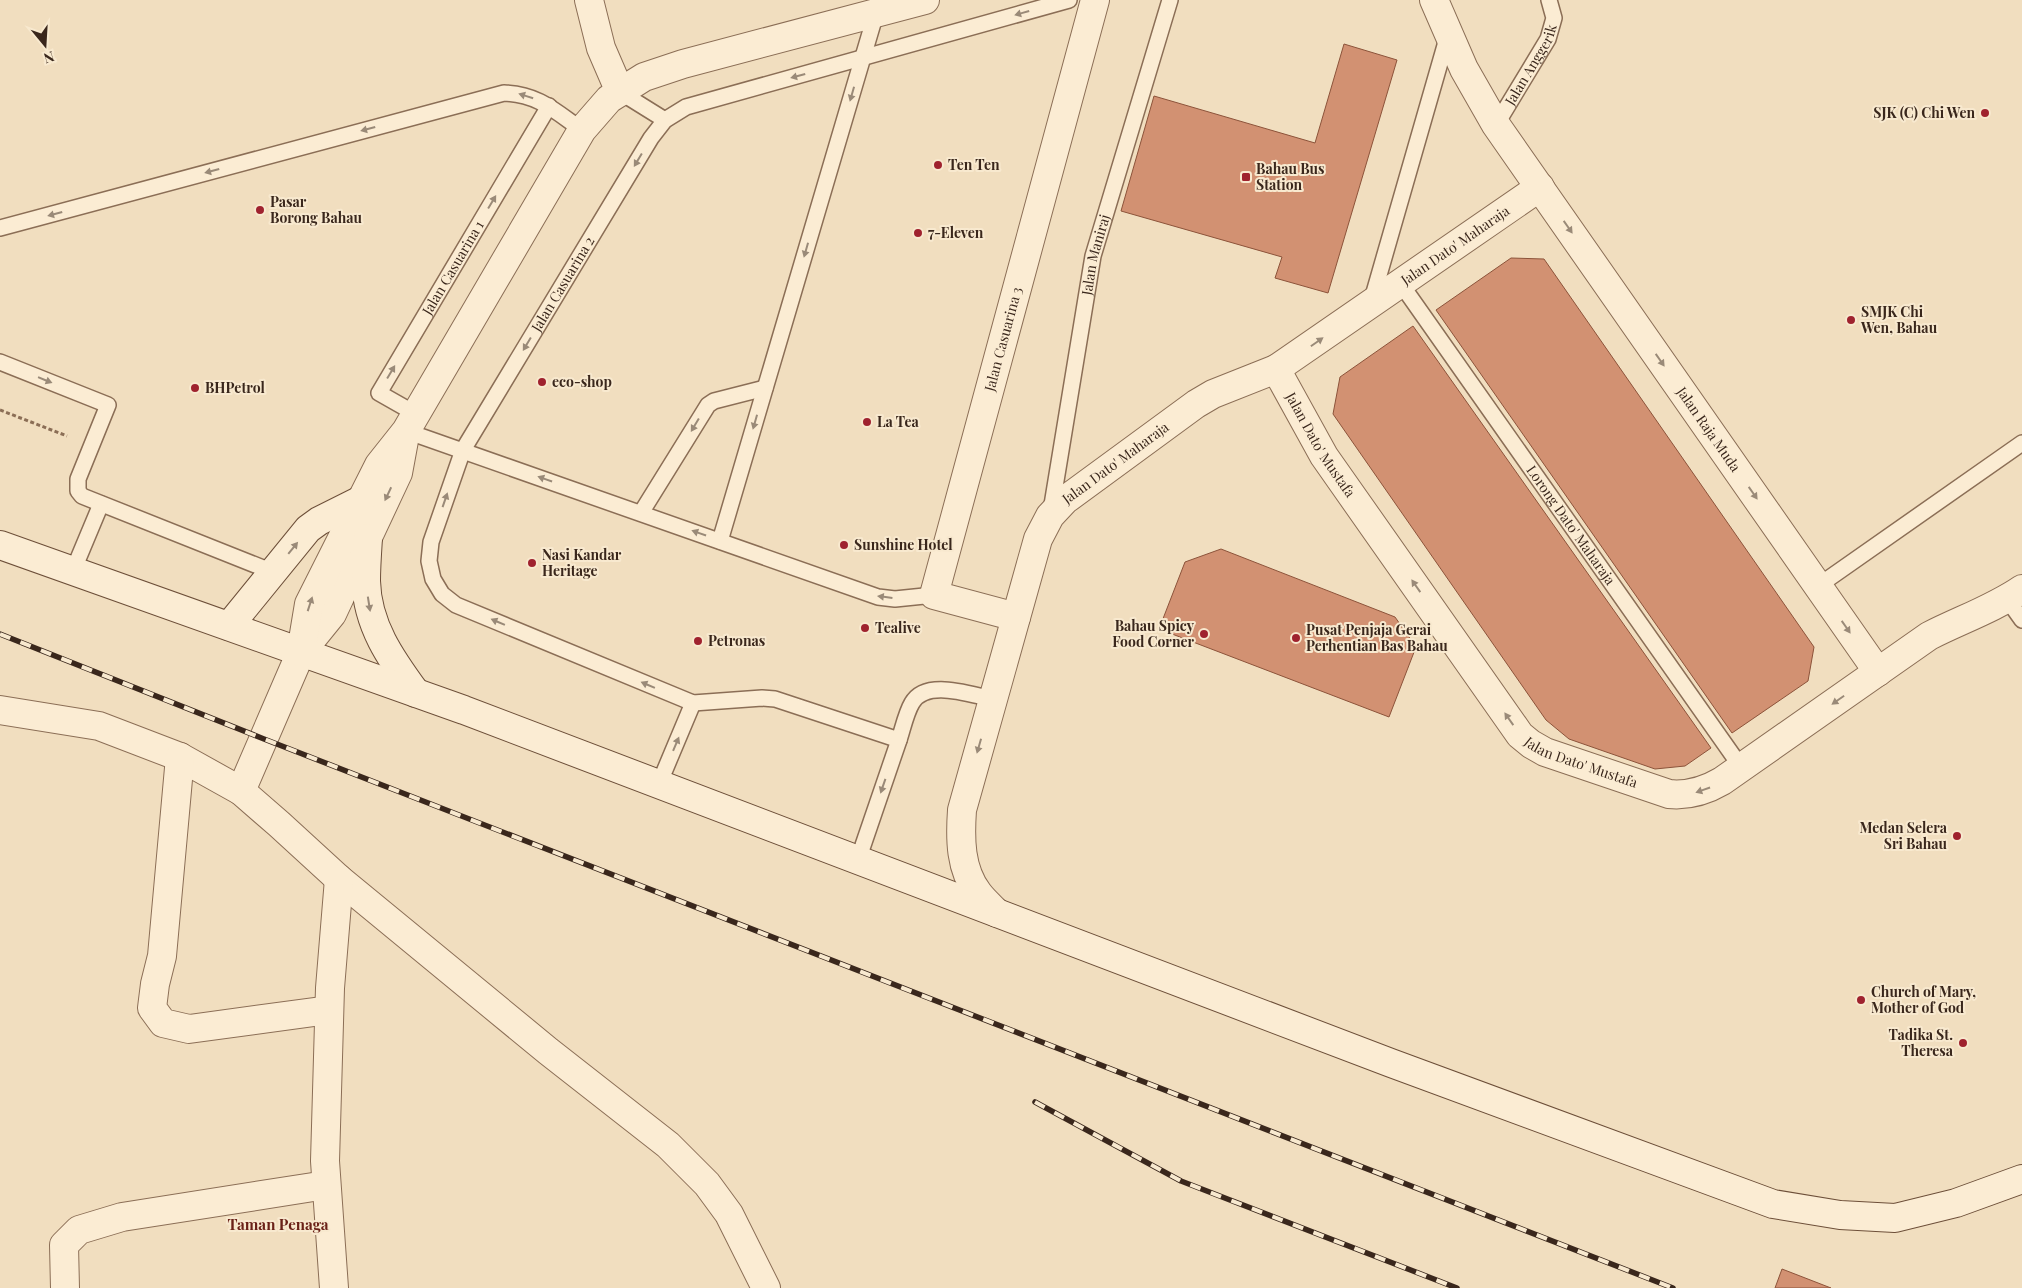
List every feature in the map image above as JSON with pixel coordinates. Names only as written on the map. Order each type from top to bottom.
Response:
[{"type":"street","points":[[589,0],[601,48],[620,92]]},
{"type":"street","points":[[302,652],[309,604],[379,465],[411,422],[582,130],[609,99],[644,77],[682,64],[925,0]]},
{"type":"street","name":"Jalan Casuarina 3","points":[[934,595],[1095,0]]},
{"type":"street","name":"Jalan Raja Muda","points":[[1434,0],[1464,68],[1496,125],[1878,672]]},
{"type":"street","name":"Jalan Dato' Maharaja","points":[[997,913],[978,893],[965,868],[960,839],[962,810],[1038,539],[1050,516],[1065,500],[1196,404],[1213,394],[1276,369],[1540,187]]},
{"type":"street","name":"Jalan Dato' Mustafa","points":[[1276,369],[1324,456],[1520,735],[1545,752],[1669,794],[1683,795],[1708,789],[1929,636],[2017,603]]},
{"type":"street","points":[[241,791],[302,652],[332,614],[398,473],[411,422]]},
{"type":"street","points":[[229,626],[308,529],[319,521],[361,500]]},
{"type":"street","points":[[368,538],[366,582],[370,611],[381,641],[396,666],[416,693]]},
{"type":"street","points":[[0,545],[416,693],[1400,1067],[1773,1204],[1840,1215],[1894,1218],[1956,1203],[2018,1178]]},
{"type":"street","points":[[934,595],[1016,617]]},
{"type":"street","points":[[1,710],[99,726],[180,756],[241,791],[339,880],[548,1051],[668,1144],[707,1184],[729,1214],[766,1288]]},
{"type":"street","points":[[180,756],[162,956],[155,984],[152,1008],[163,1023],[189,1029],[329,1010]]},
{"type":"street","points":[[334,1288],[325,1161],[329,1010],[339,880]]},
{"type":"street","points":[[65,1288],[64,1245],[79,1230],[122,1217],[326,1185]]},
{"type":"lane","points":[[620,92],[665,120],[686,107],[1069,0]]},
{"type":"lane","name":"Jalan Maniraj","points":[[1050,516],[1093,256],[1170,0]]},
{"type":"lane","name":"Jalan Anggerik","points":[[1496,125],[1550,34],[1554,18],[1549,0]]},
{"type":"lane","points":[[720,541],[876,14]]},
{"type":"lane","points":[[1370,305],[1448,33]]},
{"type":"lane","points":[[0,228],[504,93],[517,93],[531,97],[548,106],[582,130]]},
{"type":"lane","name":"Jalan Casuarina 1","points":[[411,422],[379,392],[548,106]]},
{"type":"lane","name":"Jalan Casuarina 2","points":[[665,120],[651,138],[463,450],[431,542],[430,561],[433,579],[442,594],[456,605],[693,703]]},
{"type":"lane","name":"Lorong Dato' Maharaja","points":[[1401,284],[1741,767]]},
{"type":"lane","points":[[0,362],[108,405],[77,486],[78,492],[82,496],[273,572]]},
{"type":"lane","points":[[641,513],[708,405],[714,401],[765,388]]},
{"type":"lane","points":[[411,422],[463,450],[878,597],[895,598],[934,595]]},
{"type":"lane","points":[[1818,586],[2022,443]]},
{"type":"lane","points":[[64,568],[101,504]]},
{"type":"lane","points":[[858,860],[911,704],[916,697],[924,692],[943,689],[992,699]]},
{"type":"lane","points":[[659,784],[693,703],[762,698],[775,699],[899,740]]},
{"type":"path","points":[[0,410],[91,446]]},
{"type":"building","name":"Bahau Bus Station","points":[[1344,44],[1397,60],[1328,293],[1275,278],[1282,257],[1121,211],[1154,96],[1315,143]]},
{"type":"building","points":[[1511,258],[1544,259],[1814,647],[1808,681],[1732,733],[1436,310]]},
{"type":"building","points":[[1413,326],[1711,748],[1685,766],[1655,769],[1569,739],[1546,720],[1333,414],[1340,377]]},
{"type":"building","name":"Pusat Penjaja Gerai Perhentian Bas Bahau","points":[[1221,549],[1395,617],[1416,647],[1389,717],[1159,629],[1185,562]]},
{"type":"building","points":[[1782,1269],[1831,1288],[1775,1288]]},
{"type":"railway","points":[[0,634],[264,739],[1673,1288]]},
{"type":"railway","points":[[1035,1102],[1181,1181],[1457,1288]]},
{"type":"place","name":"SJK (C) Chi Wen","points":[[1985,113]]},
{"type":"place","name":"Ten Ten","points":[[938,165]]},
{"type":"place","name":"Bahau Bus Station","points":[[1246,177]]},
{"type":"place","name":"Pasar Borong Bahau","points":[[260,210]]},
{"type":"place","name":"7-Eleven","points":[[918,233]]},
{"type":"place","name":"SMJK Chi Wen, Bahau","points":[[1851,320]]},
{"type":"place","name":"eco-shop","points":[[542,382]]},
{"type":"place","name":"BHPetrol","points":[[195,388]]},
{"type":"place","name":"La Tea","points":[[867,422]]},
{"type":"place","name":"Sunshine Hotel","points":[[844,545]]},
{"type":"place","name":"Nasi Kandar Heritage","points":[[532,563]]},
{"type":"place","name":"Tealive","points":[[865,628]]},
{"type":"place","name":"Bahau Spicy Food Corner","points":[[1204,634]]},
{"type":"place","name":"Pusat Penjaja Gerai Perhentian Bas Bahau","points":[[1296,638]]},
{"type":"place","name":"Petronas","points":[[698,641]]},
{"type":"place","name":"Medan Selera Sri Bahau","points":[[1957,836]]},
{"type":"place","name":"Church of Mary, Mother of God","points":[[1861,1000]]},
{"type":"place","name":"Tadika St. Theresa","points":[[1963,1043]]},
{"type":"district","name":"Taman Penaga","points":[[278,1225]]}]
